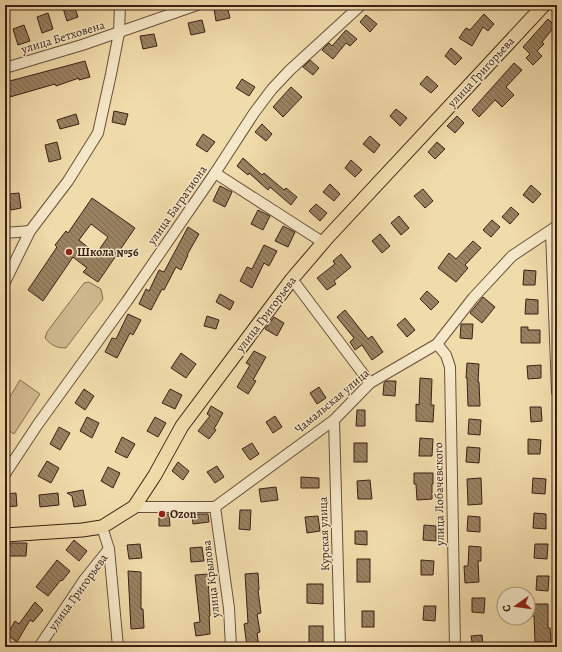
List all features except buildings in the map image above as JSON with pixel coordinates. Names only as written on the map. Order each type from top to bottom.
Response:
[{"type":"main road","name":"улица Григорьева","points":[[102,527],[134,507],[155,475],[182,426],[292,279],[544,5]]},
{"type":"main road","points":[[5,534],[82,530],[102,527]]},
{"type":"street","points":[[5,282],[30,231],[68,181],[98,133],[119,33],[120,5]]},
{"type":"street","name":"улица Бетховена","points":[[5,68],[36,60],[119,33],[197,5]]},
{"type":"street","name":"улица Багратиона","points":[[5,474],[38,424],[127,300],[254,113],[272,89],[290,70],[362,5]]},
{"type":"street","points":[[215,172],[324,243]]},
{"type":"street","points":[[554,228],[557,392]]},
{"type":"street","name":"Чамальская улица","points":[[215,507],[334,420],[370,384],[437,344],[473,298],[512,256],[554,228]]},
{"type":"street","points":[[5,233],[30,231]]},
{"type":"street","points":[[292,279],[370,384]]},
{"type":"street","name":"улица Лобачевского","points":[[437,344],[446,355],[450,368],[455,647]]},
{"type":"street","name":"Курская улица","points":[[334,420],[340,647]]},
{"type":"street","points":[[134,507],[215,507]]},
{"type":"street","name":"улица Крылова","points":[[215,507],[229,608],[231,647]]},
{"type":"street","name":"улица Григорьева","points":[[39,647],[84,580],[109,549],[102,527]]},
{"type":"street","points":[[109,549],[118,647]]},
{"type":"shaded area","points":[[89,282],[101,289],[103,299],[66,348],[54,346],[49,343],[45,338],[47,332],[84,283]]},
{"type":"shaded area","points":[[20,380],[40,394],[14,434],[5,428],[5,405]]},
{"type":"place","name":"Школа №56","points":[[69,252]]},
{"type":"place","name":"Ozon","points":[[162,514]]}]
